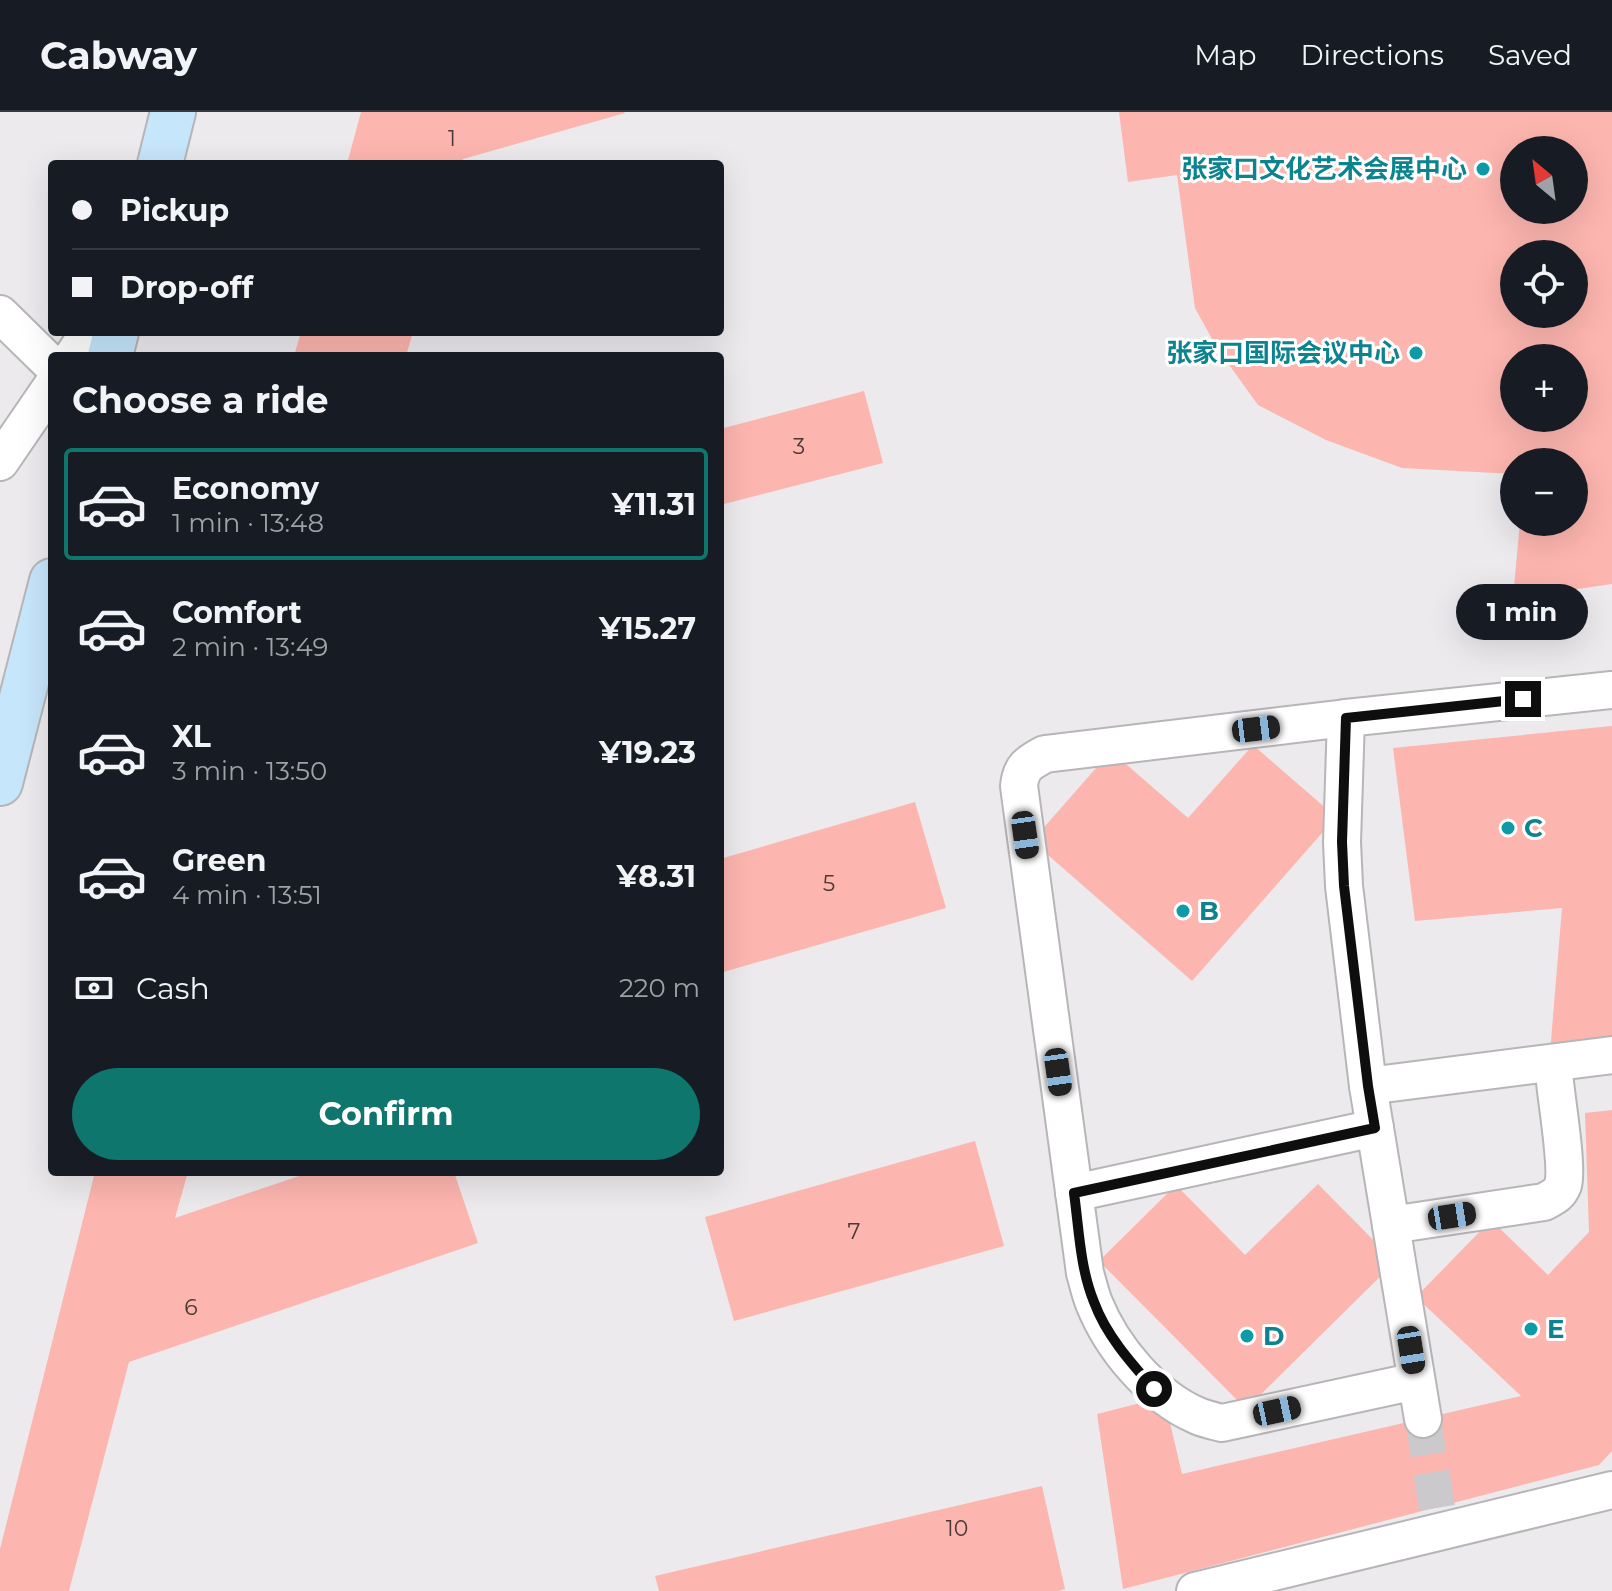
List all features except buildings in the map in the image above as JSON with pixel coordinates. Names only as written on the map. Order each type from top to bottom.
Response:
[{"type":"main road","points":[[161,160],[173,112]]},
{"type":"main road","points":[[0,783],[48,597]]},
{"type":"street","points":[[0,314],[48,361]]},
{"type":"street","points":[[0,462],[48,392]]},
{"type":"street","points":[[1416,1381],[1222,1423],[1198,1416],[1154,1389],[1109,1332],[1093,1302],[1085,1273],[1019,786],[1021,773],[1031,761],[1045,754],[1612,690]]},
{"type":"street","points":[[1346,718],[1342,842],[1344,886],[1372,1107],[1423,1419]]},
{"type":"street","points":[[1074,1193],[1372,1107],[1612,1055]]},
{"type":"street","points":[[1372,1107],[1612,1075]]},
{"type":"street","points":[[1391,1225],[1544,1202],[1558,1195],[1564,1183],[1564,1168],[1555,1082]]},
{"type":"street","points":[[1195,1591],[1439,1519],[1612,1490]]},
{"type":"tunnel","points":[[1423,1419],[1437,1508]]},
{"type":"place","name":"张家口文化艺术会展中心","points":[[1483,169]]},
{"type":"place","name":"张家口国际会议中心","points":[[1416,353]]},
{"type":"place","name":"C","points":[[1508,828]]},
{"type":"place","name":"B","points":[[1183,911]]},
{"type":"place","name":"E","points":[[1531,1329]]},
{"type":"place","name":"D","points":[[1247,1336]]},
{"type":"route","points":[[1154,1389],[1116,1342],[1093,1302],[1085,1273],[1074,1193],[1375,1128],[1344,886],[1342,842],[1346,718],[1523,699]]}]
